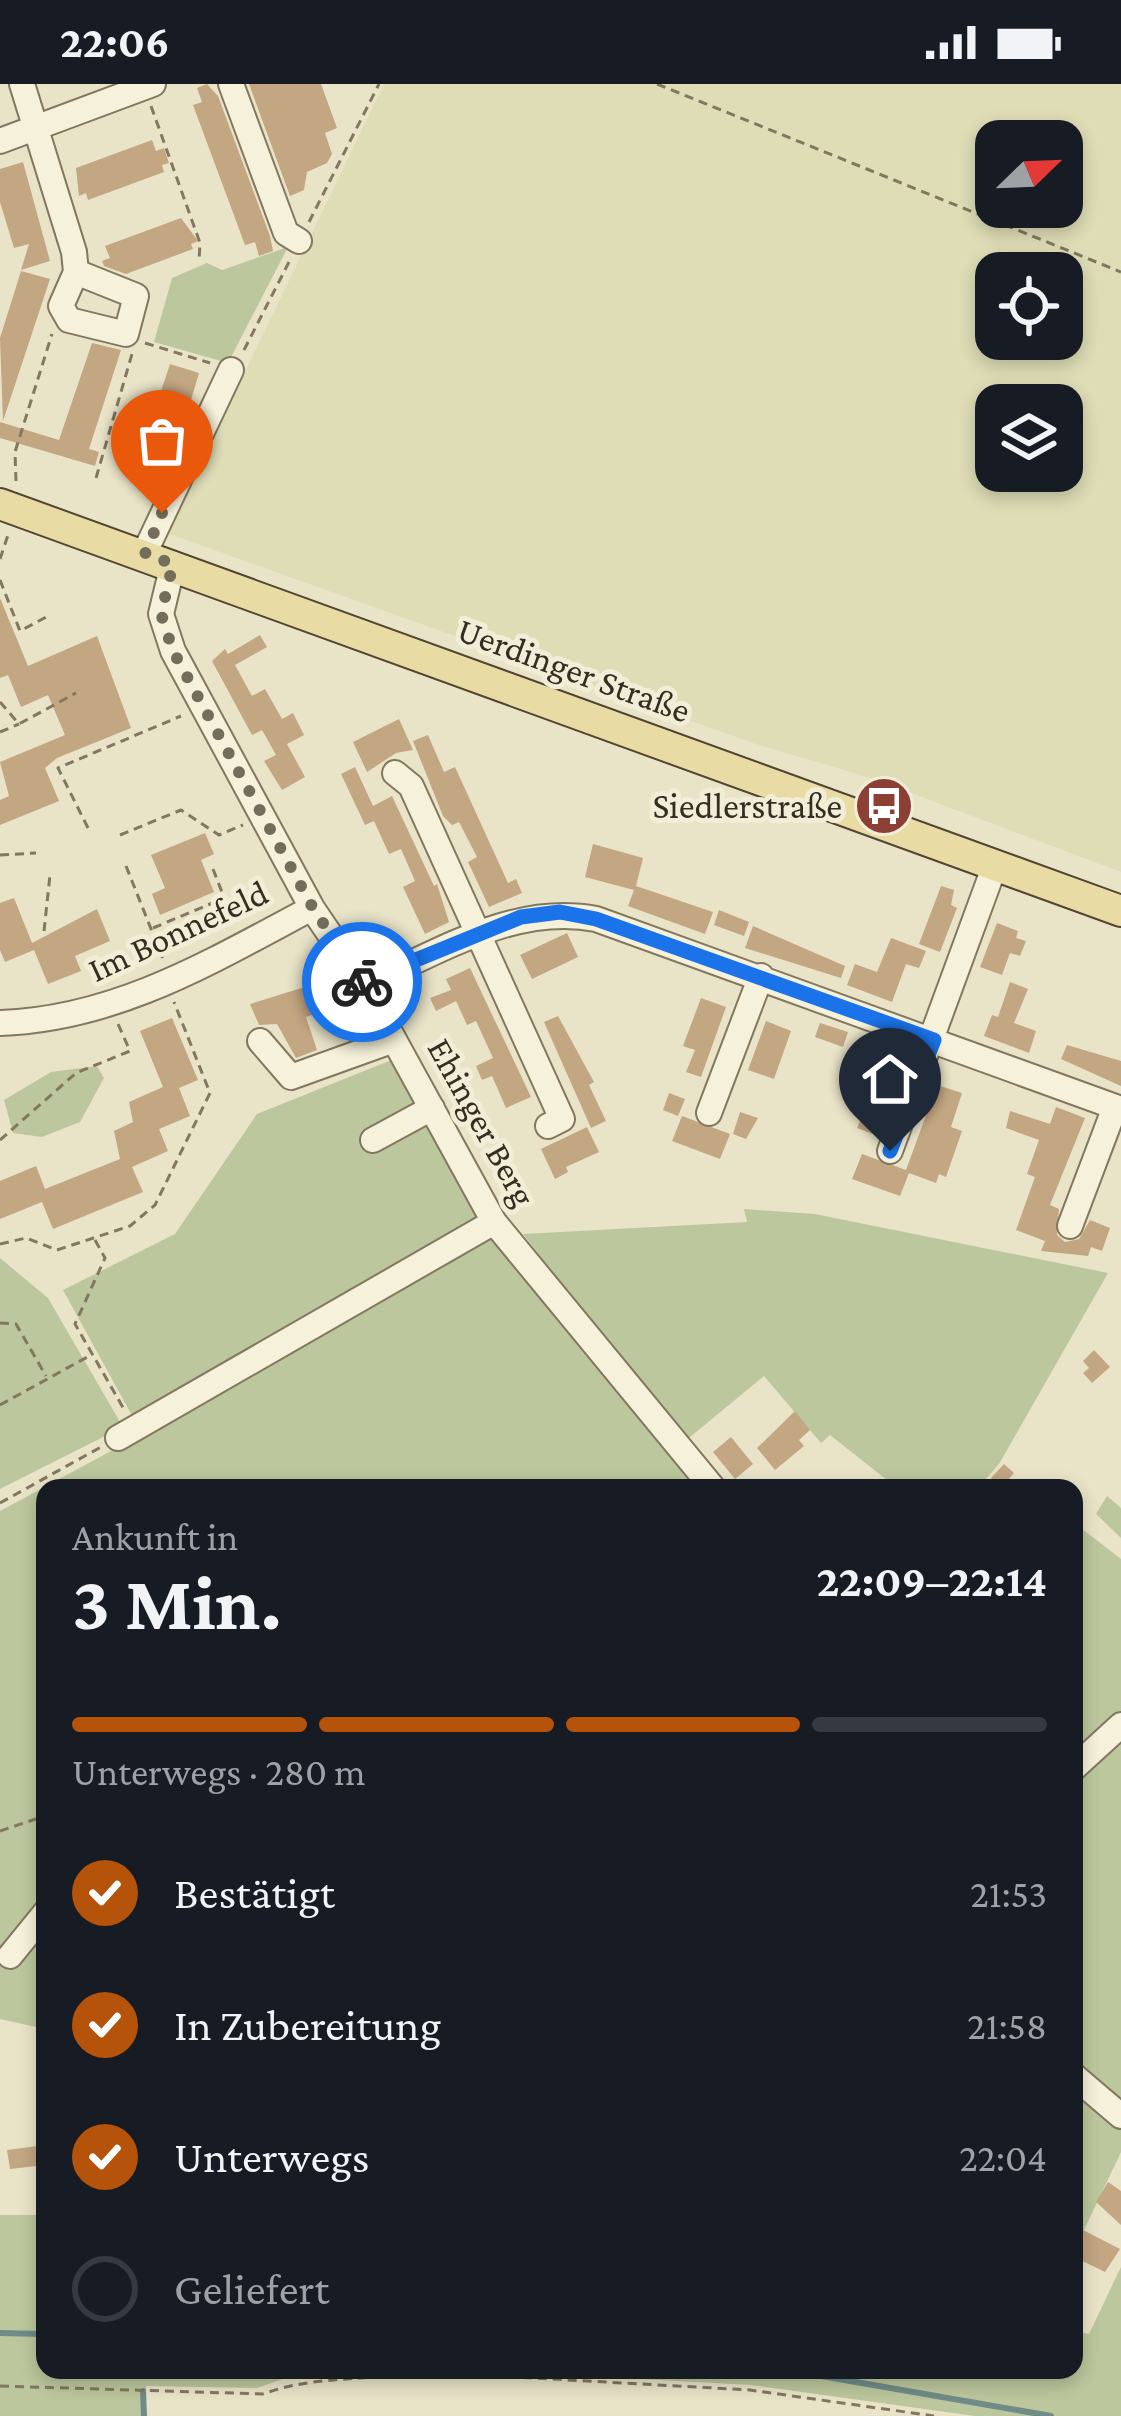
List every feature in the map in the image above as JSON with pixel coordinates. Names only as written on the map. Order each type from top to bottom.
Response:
[{"type":"main road","name":"Uerdinger Straße","points":[[8,506],[1121,911]]},
{"type":"street","points":[[22,84],[76,272],[61,305],[66,315],[118,336],[131,330],[139,300],[76,272]]},
{"type":"street","points":[[231,84],[286,233],[299,241]]},
{"type":"street","points":[[0,141],[149,86]]},
{"type":"street","name":"Ehinger Berg","points":[[231,370],[159,559],[161,614],[173,651],[313,908],[364,985],[494,1222],[706,1479]]},
{"type":"street","points":[[395,772],[411,786],[562,1119],[548,1126]]},
{"type":"street","points":[[890,1151],[995,865]]},
{"type":"street","name":"Im Bonnefeld","points":[[0,1023],[66,1017],[110,1006],[170,983],[313,908]]},
{"type":"street","points":[[364,985],[521,917],[560,912],[596,919],[1118,1108],[1070,1226]]},
{"type":"street","points":[[709,1113],[761,976]]},
{"type":"street","points":[[260,1041],[291,1077],[394,1040]]},
{"type":"street","points":[[373,1140],[431,1108]]},
{"type":"street","points":[[127,1433],[494,1222]]},
{"type":"street","points":[[1083,1760],[1121,1725]]},
{"type":"street","points":[[10,1956],[36,1924]]},
{"type":"street","points":[[1083,2084],[1121,2116]]},
{"type":"path","points":[[657,84],[1121,272]]},
{"type":"path","points":[[149,86],[200,243],[200,261]]},
{"type":"path","points":[[0,559],[15,452],[56,321],[66,315]]},
{"type":"path","points":[[96,478],[136,341],[231,370]]},
{"type":"path","points":[[0,580],[20,631],[50,614]]},
{"type":"path","points":[[0,732],[76,693]]},
{"type":"path","points":[[0,702],[20,724]]},
{"type":"path","points":[[88,828],[58,768],[203,707]]},
{"type":"path","points":[[144,721],[147,730]]},
{"type":"path","points":[[96,742],[98,751]]},
{"type":"path","points":[[120,835],[181,810],[219,835],[262,816]]},
{"type":"path","points":[[0,855],[36,853]]},
{"type":"path","points":[[0,1244],[26,1238],[57,1250],[130,1226],[155,1205],[210,1093],[126,866]]},
{"type":"path","points":[[212,869],[242,945]]},
{"type":"path","points":[[44,931],[50,875]]},
{"type":"path","points":[[152,929],[224,898]]},
{"type":"path","points":[[0,1140],[76,1073],[130,1051],[110,1006]]},
{"type":"path","points":[[44,1479],[127,1433],[75,1324],[105,1258],[94,1238]]},
{"type":"path","points":[[0,1323],[16,1324],[48,1379]]},
{"type":"path","points":[[0,1405],[92,1354]]},
{"type":"path","points":[[0,1503],[36,1483]]},
{"type":"path","points":[[0,1831],[36,1819]]},
{"type":"path","points":[[0,2386],[263,2394],[301,2380],[379,2379]]},
{"type":"path","points":[[551,2379],[750,2390],[934,2416]]},
{"type":"green space","points":[[384,84],[1121,84],[1121,872],[874,779],[756,744],[167,533]]},
{"type":"green space","points":[[288,247],[228,363],[154,342],[172,278],[207,263],[222,270]]},
{"type":"green space","points":[[394,1059],[502,1250],[693,1479],[59,1479],[246,1378],[135,1421],[63,1290],[175,1234],[257,1114]]},
{"type":"green space","points":[[97,1066],[104,1078],[80,1122],[42,1137],[13,1133],[4,1100],[51,1072]]},
{"type":"green space","points":[[744,1209],[815,1214],[1108,1273],[999,1464],[986,1479],[886,1479],[830,1435],[821,1443],[764,1376],[684,1442],[523,1234],[747,1222]]},
{"type":"green space","points":[[0,1258],[48,1298],[123,1427],[0,1489]]},
{"type":"green space","points":[[36,1492],[36,2027],[0,2019],[0,1511]]},
{"type":"green space","points":[[1107,1496],[1121,1508],[1121,1538],[1096,1514]]},
{"type":"green space","points":[[1083,1530],[1121,1559],[1121,1718],[1083,1753]]},
{"type":"green space","points":[[1121,1733],[1121,2104],[1083,2071],[1083,1769]]},
{"type":"green space","points":[[1083,2093],[1121,2126],[1121,2152],[1083,2232]]},
{"type":"green space","points":[[0,2215],[36,2215],[36,2379],[282,2379],[257,2388],[146,2386],[146,2416],[0,2416]]},
{"type":"green space","points":[[1121,2267],[1121,2416],[975,2416],[751,2385],[641,2379],[1083,2379],[1083,2333],[1089,2334]]},
{"type":"building","points":[[207,84],[218,96],[270,236],[273,251],[259,256],[255,242],[245,245],[193,105],[202,102],[197,88]]},
{"type":"building","points":[[249,84],[321,84],[337,128],[325,133],[332,154],[327,163],[307,172],[304,190],[290,196]]},
{"type":"building","points":[[152,140],[156,151],[164,148],[169,163],[162,165],[164,172],[88,200],[86,193],[79,196],[76,168]]},
{"type":"building","points":[[23,162],[50,261],[21,270],[29,244],[14,248],[0,202],[0,169]]},
{"type":"building","points":[[181,218],[198,241],[191,244],[193,249],[126,274],[104,266],[102,261],[110,258],[105,246]]},
{"type":"building","points":[[21,271],[50,279],[3,421],[0,338]]},
{"type":"building","points":[[92,343],[121,350],[89,449],[99,452],[95,466],[0,438],[0,422],[59,440]]},
{"type":"building","points":[[170,364],[199,373],[181,434],[157,476],[135,470]]},
{"type":"building","points":[[0,598],[28,666],[97,636],[131,728],[57,758],[45,768],[59,801],[0,825],[0,800],[9,796],[0,762],[65,735],[48,695],[21,707],[8,675],[0,678]]},
{"type":"building","points":[[260,635],[267,647],[235,665],[252,696],[265,689],[282,719],[293,713],[304,735],[287,744],[305,777],[282,790],[264,761],[276,755],[262,730],[252,735],[212,661],[225,649],[228,654]]},
{"type":"building","points":[[399,719],[413,750],[396,753],[367,772],[353,742]]},
{"type":"building","points":[[428,735],[444,772],[455,767],[508,883],[516,879],[522,893],[489,907],[468,862],[477,857],[459,822],[452,825],[443,816],[413,741]]},
{"type":"building","points":[[355,767],[373,806],[392,796],[434,886],[437,884],[449,922],[425,934],[403,887],[415,881],[401,849],[389,854],[374,821],[365,825],[341,774]]},
{"type":"building","points":[[205,833],[214,854],[201,860],[214,892],[160,915],[152,894],[165,888],[151,855]]},
{"type":"building","points":[[593,844],[643,858],[636,886],[713,912],[705,934],[628,906],[634,890],[585,877]]},
{"type":"building","points":[[941,886],[954,890],[951,905],[957,908],[940,952],[919,944]]},
{"type":"building","points":[[14,898],[32,943],[97,909],[110,941],[75,956],[81,971],[48,984],[34,950],[5,962],[0,950],[0,903]]},
{"type":"building","points":[[719,910],[749,922],[744,936],[714,925]]},
{"type":"building","points":[[997,923],[1018,931],[1016,938],[1026,941],[1020,956],[1010,953],[1002,975],[980,967]]},
{"type":"building","points":[[753,926],[845,966],[841,978],[745,948]]},
{"type":"building","points":[[567,933],[578,957],[532,979],[520,955]]},
{"type":"building","points":[[891,938],[926,951],[919,968],[906,964],[892,1002],[847,985],[855,964],[877,972]]},
{"type":"building","points":[[470,968],[531,1097],[506,1108],[492,1076],[482,1080],[476,1066],[493,1058],[476,1021],[467,1025],[456,1001],[436,1011],[430,998],[451,990],[446,979]]},
{"type":"building","points":[[1010,982],[1028,989],[1014,1023],[1036,1031],[1029,1053],[984,1036],[992,1015],[998,1017]]},
{"type":"building","points":[[311,985],[322,1011],[306,1017],[317,1050],[296,1058],[277,1024],[259,1025],[250,1004]]},
{"type":"building","points":[[701,998],[726,1007],[701,1077],[686,1072],[695,1050],[683,1046]]},
{"type":"building","points":[[558,1016],[594,1082],[589,1085],[606,1121],[591,1128],[544,1022]]},
{"type":"building","points":[[172,1018],[198,1080],[179,1088],[190,1116],[159,1129],[168,1151],[132,1167],[143,1192],[53,1229],[42,1202],[0,1219],[0,1181],[36,1166],[45,1189],[120,1159],[114,1131],[133,1122],[129,1102],[163,1087],[140,1031]]},
{"type":"building","points":[[766,1021],[791,1031],[774,1079],[748,1070]]},
{"type":"building","points":[[820,1023],[848,1032],[843,1047],[815,1037]]},
{"type":"building","points":[[1067,1045],[1121,1061],[1121,1086],[1061,1059]]},
{"type":"building","points":[[874,1052],[889,1057],[886,1066],[897,1069],[873,1134],[857,1128],[864,1112],[854,1109]]},
{"type":"building","points":[[937,1085],[962,1093],[951,1127],[962,1131],[946,1177],[939,1174],[936,1183],[909,1173],[900,1196],[852,1179],[862,1154],[906,1170]]},
{"type":"building","points":[[669,1093],[685,1099],[678,1116],[663,1110]]},
{"type":"building","points":[[1056,1107],[1085,1118],[1050,1205],[1059,1209],[1057,1235],[1065,1242],[1079,1239],[1090,1220],[1110,1228],[1102,1251],[1091,1247],[1088,1256],[1041,1251],[1045,1241],[1016,1230],[1035,1177],[1027,1174],[1039,1140],[1006,1128],[1010,1111],[1050,1124]]},
{"type":"building","points":[[740,1112],[758,1118],[746,1139],[733,1134]]},
{"type":"building","points":[[682,1116],[730,1134],[720,1159],[672,1141]]},
{"type":"building","points":[[587,1127],[599,1152],[566,1167],[568,1172],[555,1179],[541,1149]]},
{"type":"building","points":[[1094,1350],[1110,1367],[1092,1383],[1083,1373],[1089,1368],[1083,1361]]},
{"type":"building","points":[[795,1411],[810,1430],[799,1440],[804,1446],[775,1470],[757,1448]]},
{"type":"building","points":[[731,1437],[753,1464],[735,1479],[713,1452]]},
{"type":"building","points":[[1004,1464],[1014,1473],[1009,1479],[991,1478]]},
{"type":"building","points":[[36,2146],[36,2166],[10,2169],[7,2150]]},
{"type":"building","points":[[1108,2182],[1121,2191],[1121,2225],[1096,2202]]},
{"type":"building","points":[[1083,2230],[1120,2249],[1105,2272],[1083,2261]]},
{"type":"waterway","points":[[0,2333],[36,2334]]},
{"type":"waterway","points":[[839,2379],[1051,2416]]},
{"type":"waterway","points":[[143,2391],[144,2416]]},
{"type":"way so far","points":[[162,513],[145,554],[173,564],[161,614],[173,651],[313,908],[362,982]]},
{"type":"place","name":"Siedlerstraße","points":[[884,806]]},
{"type":"route","points":[[362,982],[521,917],[560,912],[596,919],[934,1040],[890,1151]]}]
